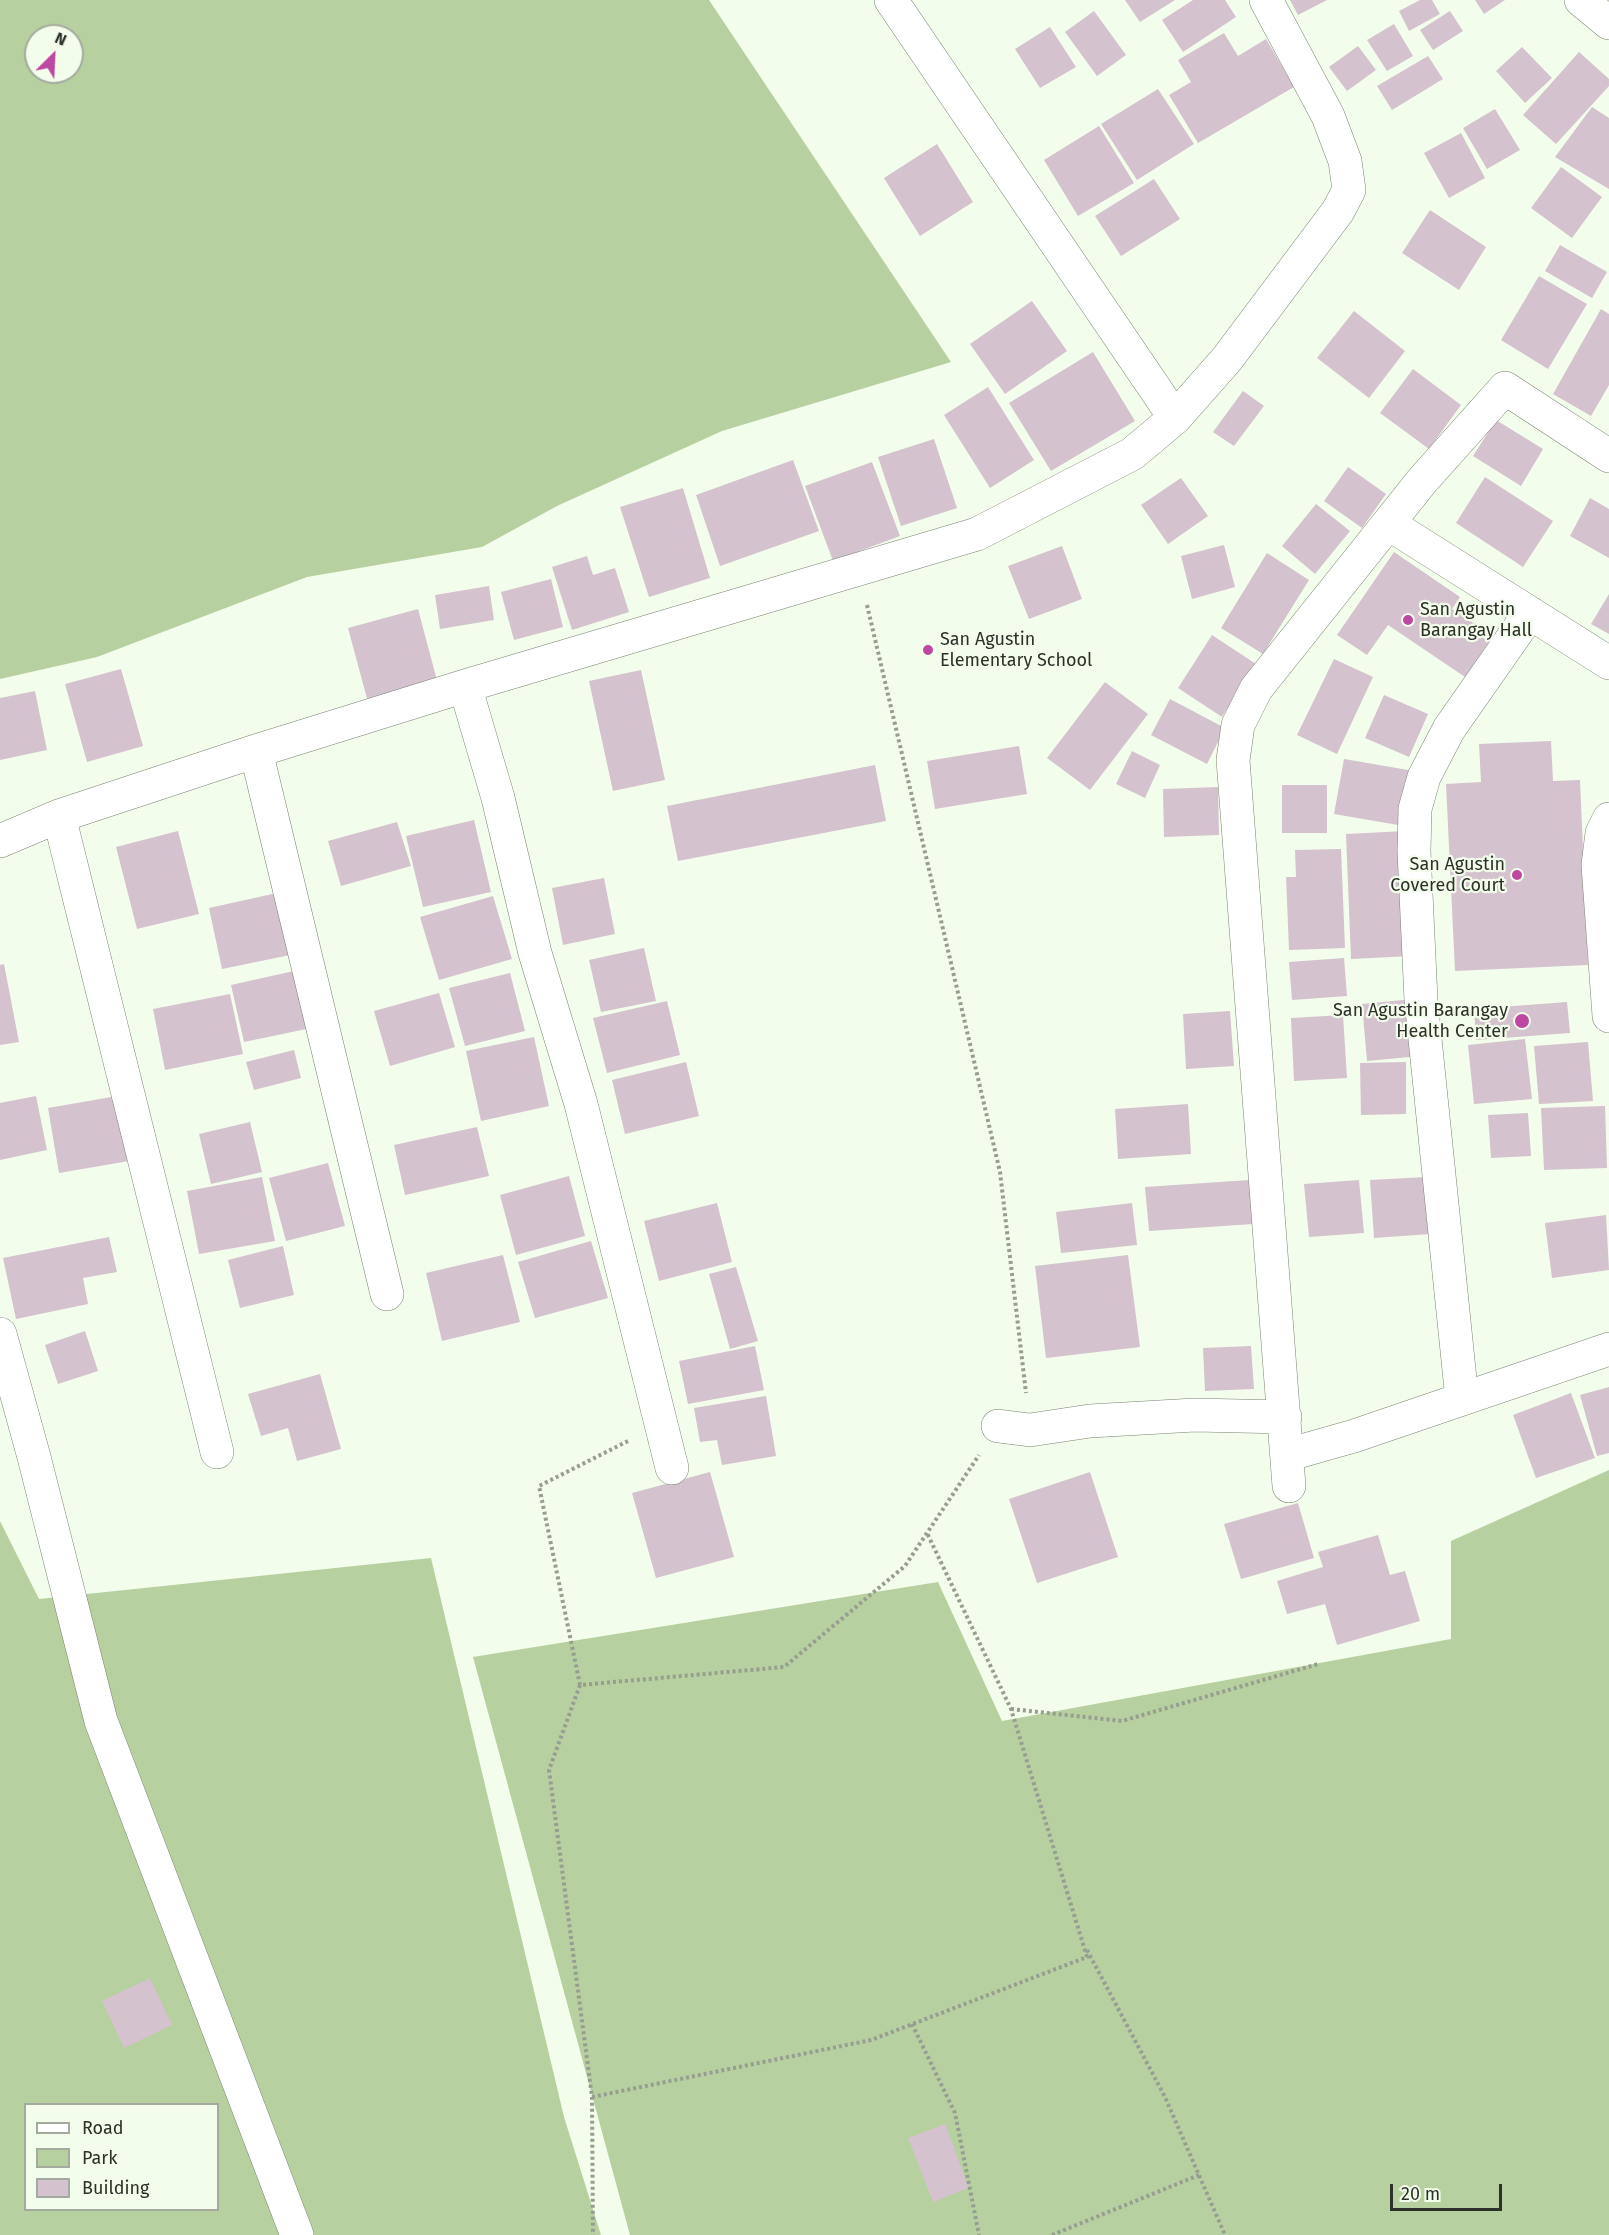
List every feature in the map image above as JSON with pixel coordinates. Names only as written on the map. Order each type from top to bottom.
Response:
[{"type":"street","points":[[891,0],[1175,418]]},
{"type":"street","points":[[0,841],[59,816],[256,751],[465,686],[977,534],[1132,454],[1175,418],[1227,358],[1338,212],[1349,190],[1345,161],[1328,116],[1266,0]]},
{"type":"street","points":[[1581,0],[1609,24]]},
{"type":"street","points":[[1609,456],[1505,388],[1422,481],[1256,689],[1238,725],[1233,760],[1288,1471],[1354,1436],[1609,1349]]},
{"type":"street","points":[[1389,524],[1609,663]]},
{"type":"street","points":[[1462,1398],[1421,1000],[1414,851],[1415,809],[1424,777],[1449,729],[1530,613]]},
{"type":"street","points":[[465,686],[498,798],[535,953],[581,1104],[672,1468]]},
{"type":"street","points":[[256,751],[387,1294]]},
{"type":"street","points":[[59,816],[217,1452]]},
{"type":"street","points":[[1609,819],[1602,833],[1598,865],[1609,1016]]},
{"type":"street","points":[[0,1334],[34,1457],[101,1721],[297,2235]]},
{"type":"street","points":[[998,1426],[1030,1430],[1090,1421],[1195,1415],[1285,1417]]},
{"type":"path","points":[[859,569],[1000,1172],[1030,1430]]},
{"type":"path","points":[[593,2235],[592,2097],[549,1770],[580,1685],[539,1486],[661,1424]]},
{"type":"path","points":[[580,1685],[784,1667],[905,1566],[998,1426]]},
{"type":"path","points":[[592,2097],[871,2040],[1087,1957],[1011,1709],[927,1533]]},
{"type":"path","points":[[1011,1709],[1122,1721],[1318,1664]]},
{"type":"path","points":[[1082,1941],[1165,2097],[1225,2235]]},
{"type":"path","points":[[912,2024],[955,2113],[979,2235]]},
{"type":"path","points":[[1052,2235],[1199,2175]]},
{"type":"green space","points":[[0,0],[709,0],[951,362],[722,431],[557,506],[482,547],[307,577],[97,657],[0,679]]},
{"type":"green space","points":[[1609,1470],[1609,2235],[630,2235],[473,1657],[938,1582],[1002,1721],[1451,1639],[1451,1541]]},
{"type":"green space","points":[[0,1521],[39,1599],[431,1558],[564,2117],[601,2235],[0,2235]]},
{"type":"building","points":[[1125,0],[1175,0],[1140,22]]},
{"type":"building","points":[[1193,0],[1225,0],[1236,17],[1183,52],[1162,20]]},
{"type":"building","points":[[1290,0],[1327,0],[1298,15]]},
{"type":"building","points":[[1420,0],[1432,0],[1440,14],[1409,31],[1399,11]]},
{"type":"building","points":[[1475,0],[1505,0],[1484,14]]},
{"type":"building","points":[[1094,11],[1126,55],[1097,76],[1065,32]]},
{"type":"building","points":[[1450,11],[1463,31],[1433,50],[1420,30]]},
{"type":"building","points":[[1394,24],[1413,56],[1387,71],[1367,40]]},
{"type":"building","points":[[1050,27],[1076,67],[1040,88],[1015,49]]},
{"type":"building","points":[[1224,33],[1238,56],[1266,39],[1294,87],[1198,143],[1169,95],[1191,82],[1178,60]]},
{"type":"building","points":[[1358,46],[1376,70],[1347,91],[1329,67]]},
{"type":"building","points":[[1522,47],[1552,78],[1525,103],[1496,71]]},
{"type":"building","points":[[1579,52],[1609,79],[1609,86],[1556,144],[1523,115]]},
{"type":"building","points":[[1428,56],[1443,79],[1392,110],[1377,86]]},
{"type":"building","points":[[1158,89],[1194,144],[1137,180],[1101,124]]},
{"type":"building","points":[[1592,107],[1609,118],[1609,189],[1555,157]]},
{"type":"building","points":[[1495,109],[1520,150],[1487,169],[1463,128]]},
{"type":"building","points":[[1099,126],[1134,183],[1078,216],[1044,160]]},
{"type":"building","points":[[1461,133],[1485,178],[1449,198],[1424,153]]},
{"type":"building","points":[[937,144],[973,202],[920,236],[884,178]]},
{"type":"building","points":[[1561,167],[1602,197],[1572,238],[1531,208]]},
{"type":"building","points":[[1154,179],[1180,219],[1121,256],[1095,216]]},
{"type":"building","points":[[1430,210],[1486,247],[1459,290],[1402,253]]},
{"type":"building","points":[[1560,245],[1607,272],[1592,298],[1545,271]]},
{"type":"building","points":[[1539,276],[1587,304],[1548,369],[1501,340]]},
{"type":"building","points":[[1032,301],[1067,351],[1005,394],[970,344]]},
{"type":"building","points":[[1601,309],[1609,314],[1609,385],[1591,416],[1553,394]]},
{"type":"building","points":[[1354,311],[1405,351],[1369,398],[1317,358]]},
{"type":"building","points":[[1093,352],[1135,421],[1051,471],[1009,403]]},
{"type":"building","points":[[1413,369],[1461,405],[1429,449],[1380,413]]},
{"type":"building","points":[[988,387],[1034,460],[990,488],[944,415]]},
{"type":"building","points":[[1243,391],[1264,406],[1234,446],[1213,432]]},
{"type":"building","points":[[1496,420],[1543,449],[1521,486],[1473,456]]},
{"type":"building","points":[[934,439],[957,508],[901,526],[878,457]]},
{"type":"building","points":[[793,460],[819,531],[720,566],[696,495]]},
{"type":"building","points":[[872,462],[900,536],[833,561],[805,486]]},
{"type":"building","points":[[1348,467],[1386,494],[1362,528],[1324,501]]},
{"type":"building","points":[[1485,477],[1553,521],[1523,567],[1456,523]]},
{"type":"building","points":[[1181,478],[1208,516],[1168,544],[1141,505]]},
{"type":"building","points":[[683,488],[710,578],[649,597],[620,507]]},
{"type":"building","points":[[1590,498],[1609,509],[1609,558],[1570,536]]},
{"type":"building","points":[[1316,504],[1350,531],[1315,574],[1282,546]]},
{"type":"building","points":[[1224,545],[1235,587],[1192,599],[1181,556]]},
{"type":"building","points":[[1062,546],[1082,599],[1029,619],[1008,566]]},
{"type":"building","name":"San Agustin Barangay Hall","points":[[1394,552],[1460,597],[1452,609],[1493,636],[1465,677],[1388,625],[1367,655],[1337,635]]},
{"type":"building","points":[[1267,553],[1309,580],[1263,654],[1221,628]]},
{"type":"building","points":[[587,556],[593,575],[615,568],[629,612],[572,630],[552,567]]},
{"type":"building","points":[[551,579],[563,627],[514,640],[501,592]]},
{"type":"building","points":[[489,586],[494,620],[440,629],[435,595]]},
{"type":"building","points":[[1609,594],[1609,634],[1591,624]]},
{"type":"building","points":[[418,609],[439,688],[369,706],[348,628]]},
{"type":"building","points":[[1212,635],[1256,664],[1222,717],[1178,688]]},
{"type":"building","points":[[1334,659],[1373,677],[1337,754],[1297,735]]},
{"type":"building","points":[[121,669],[143,746],[87,762],[65,684]]},
{"type":"building","points":[[641,670],[665,780],[613,791],[589,681]]},
{"type":"building","points":[[1105,682],[1148,714],[1090,790],[1047,758]]},
{"type":"building","points":[[35,691],[47,750],[0,760],[0,698]]},
{"type":"building","points":[[1384,695],[1428,714],[1409,757],[1365,738]]},
{"type":"building","points":[[1170,699],[1225,728],[1207,764],[1151,735]]},
{"type":"building","name":"San Agustin Covered Court","points":[[1551,741],[1553,781],[1580,780],[1588,965],[1455,971],[1446,784],[1481,782],[1479,744]]},
{"type":"building","points":[[1019,746],[1027,794],[935,809],[927,761]]},
{"type":"building","points":[[1132,751],[1160,765],[1145,798],[1116,784]]},
{"type":"building","points":[[1344,759],[1414,771],[1404,826],[1334,814]]},
{"type":"building","points":[[875,765],[886,821],[678,861],[667,806]]},
{"type":"building","points":[[1282,785],[1327,785],[1327,833],[1282,833]]},
{"type":"building","points":[[1218,787],[1219,835],[1164,837],[1163,789]]},
{"type":"building","points":[[474,820],[491,892],[423,907],[406,836]]},
{"type":"building","points":[[397,822],[411,866],[341,886],[328,841]]},
{"type":"building","points":[[178,831],[199,914],[137,929],[116,847]]},
{"type":"building","points":[[1406,831],[1412,956],[1351,959],[1346,834]]},
{"type":"building","points":[[1341,849],[1345,948],[1289,950],[1286,877],[1296,877],[1295,850]]},
{"type":"building","points":[[604,878],[615,934],[563,945],[552,888]]},
{"type":"building","points":[[277,893],[290,955],[222,969],[209,908]]},
{"type":"building","points":[[493,896],[512,959],[439,980],[420,917]]},
{"type":"building","points":[[644,948],[656,1001],[601,1012],[589,960]]},
{"type":"building","points":[[1344,958],[1347,996],[1292,1000],[1289,962]]},
{"type":"building","points":[[4,964],[19,1042],[0,1045],[0,965]]},
{"type":"building","points":[[303,969],[316,1027],[244,1042],[231,985]]},
{"type":"building","points":[[510,973],[525,1031],[465,1046],[449,988]]},
{"type":"building","points":[[439,993],[455,1047],[390,1066],[374,1011]]},
{"type":"building","points":[[230,994],[243,1054],[165,1070],[153,1009]]},
{"type":"building","points":[[1414,999],[1420,1056],[1367,1061],[1362,1004]]},
{"type":"building","points":[[667,1001],[680,1055],[607,1073],[593,1018]]},
{"type":"building","name":"San Agustin Barangay Health Center","points":[[1567,1002],[1570,1033],[1476,1040],[1474,1009]]},
{"type":"building","points":[[1230,1011],[1234,1066],[1186,1069],[1183,1014]]},
{"type":"building","points":[[1343,1015],[1347,1078],[1294,1081],[1291,1018]]},
{"type":"building","points":[[534,1037],[549,1106],[481,1121],[466,1051]]},
{"type":"building","points":[[1525,1039],[1532,1099],[1474,1104],[1468,1045]]},
{"type":"building","points":[[1588,1042],[1593,1101],[1539,1104],[1534,1046]]},
{"type":"building","points":[[294,1050],[301,1078],[254,1090],[246,1062]]},
{"type":"building","points":[[686,1062],[699,1116],[625,1134],[612,1080]]},
{"type":"building","points":[[1406,1062],[1406,1114],[1361,1115],[1360,1063]]},
{"type":"building","points":[[36,1096],[47,1150],[0,1160],[0,1103]]},
{"type":"building","points":[[117,1096],[129,1161],[59,1173],[48,1108]]},
{"type":"building","points":[[1188,1104],[1191,1154],[1118,1159],[1115,1109]]},
{"type":"building","points":[[1605,1106],[1607,1168],[1544,1170],[1541,1108]]},
{"type":"building","points":[[1528,1113],[1531,1156],[1491,1158],[1488,1115]]},
{"type":"building","points":[[250,1122],[262,1172],[211,1184],[199,1134]]},
{"type":"building","points":[[477,1127],[489,1176],[405,1195],[394,1145]]},
{"type":"building","points":[[328,1163],[345,1226],[286,1241],[269,1178]]},
{"type":"building","points":[[569,1176],[585,1236],[516,1255],[500,1195]]},
{"type":"building","points":[[262,1177],[275,1241],[199,1254],[187,1191]]},
{"type":"building","points":[[1426,1177],[1430,1234],[1374,1238],[1370,1180]]},
{"type":"building","points":[[1249,1180],[1253,1224],[1149,1231],[1145,1187]]},
{"type":"building","points":[[1359,1180],[1364,1233],[1309,1237],[1304,1184]]},
{"type":"building","points":[[717,1203],[732,1262],[659,1281],[644,1221]]},
{"type":"building","points":[[1132,1203],[1137,1245],[1061,1253],[1056,1212]]},
{"type":"building","points":[[1606,1215],[1609,1270],[1552,1278],[1545,1223]]},
{"type":"building","points":[[109,1237],[117,1272],[83,1278],[88,1304],[16,1319],[3,1258]]},
{"type":"building","points":[[591,1241],[608,1298],[535,1318],[518,1262]]},
{"type":"building","points":[[283,1246],[294,1295],[240,1308],[228,1260]]},
{"type":"building","points":[[503,1255],[520,1322],[442,1341],[426,1273]]},
{"type":"building","points":[[1128,1255],[1140,1347],[1046,1358],[1035,1266]]},
{"type":"building","points":[[736,1267],[758,1341],[730,1349],[709,1274]]},
{"type":"building","points":[[85,1331],[98,1371],[58,1384],[45,1345]]},
{"type":"building","points":[[755,1346],[764,1390],[688,1404],[679,1361]]},
{"type":"building","points":[[1251,1346],[1254,1389],[1205,1391],[1203,1348]]},
{"type":"building","points":[[320,1374],[341,1449],[297,1461],[288,1428],[261,1436],[248,1394]]},
{"type":"building","points":[[1609,1387],[1609,1453],[1597,1456],[1580,1395]]},
{"type":"building","points":[[1571,1393],[1595,1458],[1536,1478],[1513,1415]]},
{"type":"building","points":[[766,1396],[776,1456],[722,1465],[717,1440],[700,1442],[694,1408]]},
{"type":"building","points":[[710,1472],[734,1557],[656,1578],[632,1493]]},
{"type":"building","points":[[1090,1472],[1118,1557],[1037,1583],[1009,1499]]},
{"type":"building","points":[[1298,1503],[1314,1558],[1241,1579],[1224,1524]]},
{"type":"building","points":[[1378,1535],[1390,1575],[1405,1571],[1420,1621],[1337,1645],[1325,1604],[1287,1614],[1277,1581],[1323,1567],[1318,1552]]},
{"type":"building","points":[[150,1978],[172,2025],[124,2048],[102,2001]]},
{"type":"building","points":[[945,2124],[969,2188],[933,2202],[908,2138]]},
{"type":"place","name":"San Agustin Barangay Hall","points":[[1408,620]]},
{"type":"place","name":"San Agustin Elementary School","points":[[928,650]]},
{"type":"place","name":"San Agustin Covered Court","points":[[1517,875]]},
{"type":"place","name":"San Agustin Barangay Health Center","points":[[1522,1021]]}]
